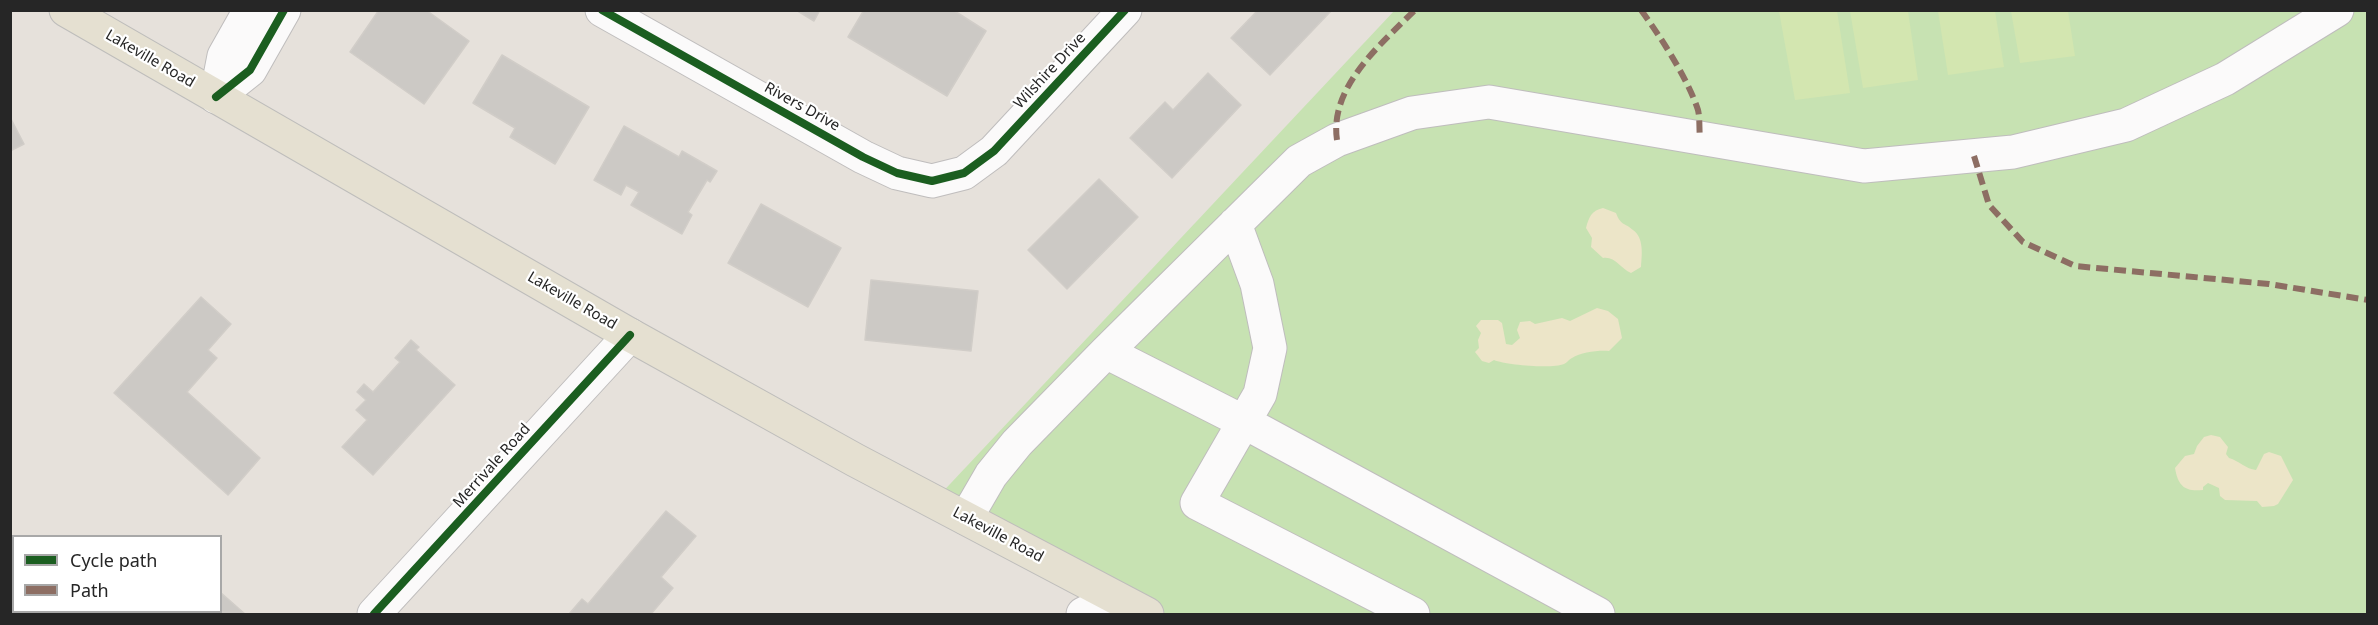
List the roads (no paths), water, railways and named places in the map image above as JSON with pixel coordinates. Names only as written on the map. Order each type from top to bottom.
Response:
[{"type":"main road","name":"Lakeville Road","points":[[66,10],[630,335],[855,460],[966,518],[1110,606],[1147,615]]},
{"type":"street","points":[[216,97],[224,56],[250,10]]},
{"type":"street","points":[[216,97],[250,70],[284,10]]},
{"type":"street","name":"Rivers Drive","points":[[602,10],[863,157],[897,173],[932,182],[964,173],[994,151]]},
{"type":"street","name":"Wilshire Drive","points":[[994,151],[1125,10]]},
{"type":"street","points":[[966,518],[1004,458],[1106,352],[1299,161],[1337,140],[1412,113],[1489,102],[1864,166],[2013,152],[2126,125],[2225,79],[2337,10]]},
{"type":"street","points":[[1235,224],[1257,284],[1270,348],[1260,394],[1197,503],[1413,615]]},
{"type":"street","name":"Merrivale Road","points":[[374,615],[630,335]]},
{"type":"street","points":[[1106,352],[1244,422],[1598,615]]},
{"type":"street","points":[[1083,615],[1110,606]]}]
